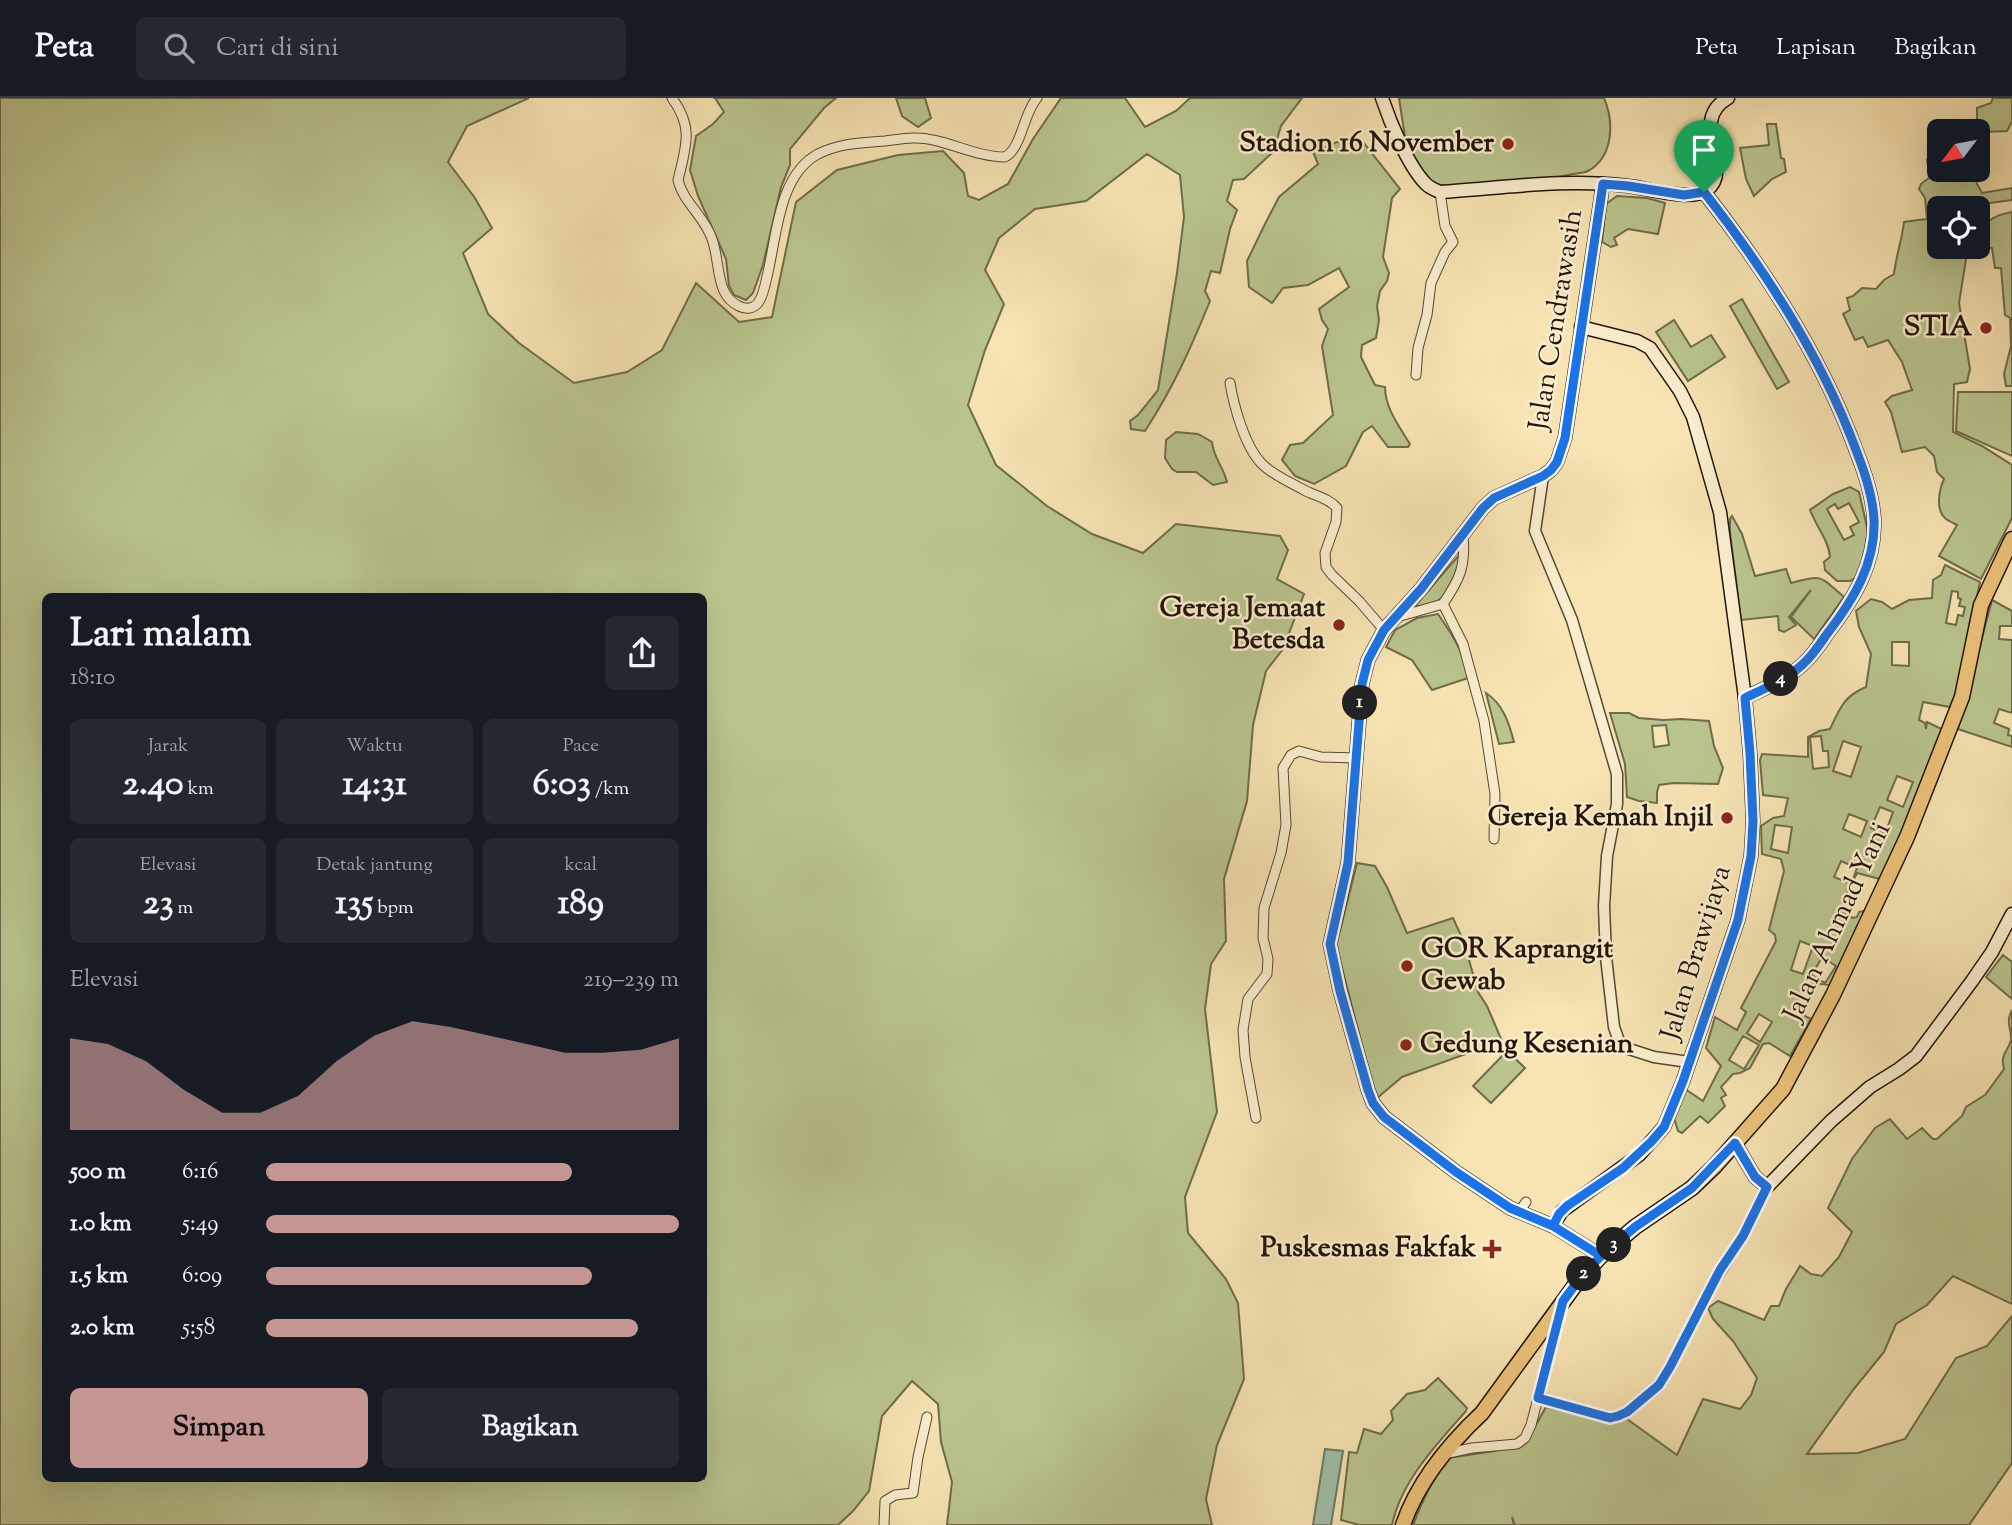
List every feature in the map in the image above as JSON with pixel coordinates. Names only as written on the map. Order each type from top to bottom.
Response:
[{"type":"main road","points":[[1382,98],[1409,159],[1425,183],[1440,192],[1574,182],[1628,186],[1684,195],[1704,192],[1714,182],[1711,116],[1718,105],[1728,98]]},
{"type":"main road","name":"Jalan Cendrawasih","points":[[1543,476],[1557,462],[1565,438],[1603,184]]},
{"type":"main road","points":[[1704,192],[1777,294],[1806,341],[1855,447],[1868,484],[1874,520],[1865,574],[1836,622],[1805,663],[1745,698]]},
{"type":"main road","name":"Jalan Brawijaya","points":[[1553,1226],[1567,1206],[1623,1168],[1664,1127],[1683,1081],[1738,920],[1751,856],[1752,794],[1745,698],[1720,512],[1705,457],[1688,406],[1650,348],[1637,341],[1581,327]]},
{"type":"main road","points":[[1543,476],[1494,498],[1483,508],[1421,589],[1384,630],[1368,660],[1362,684],[1348,863],[1330,944],[1340,991],[1368,1090],[1373,1103],[1384,1117],[1456,1172],[1522,1207],[1601,1256]]},
{"type":"main road","name":"Jalan Ahmad Yani","points":[[1403,1525],[1409,1508],[1443,1454],[1482,1413],[1581,1277],[1635,1227],[1692,1188],[1778,1096],[1833,995],[1898,859],[1962,697],[1981,605],[2012,539]]},
{"type":"main road","points":[[1735,1143],[1755,1177],[1767,1187],[1831,1121],[1870,1087],[1916,1056],[1992,952],[2012,914]]},
{"type":"street","points":[[672,98],[683,116],[687,136],[679,186],[699,213],[712,238],[724,292],[734,304],[747,307],[759,301],[784,199],[796,174],[808,161],[851,142],[913,138],[1005,157],[1013,150],[1029,109],[1037,98]]},
{"type":"street","points":[[1416,374],[1418,348],[1427,315],[1431,283],[1445,252],[1453,242],[1445,226],[1440,192]]},
{"type":"street","points":[[1230,383],[1237,413],[1262,464],[1297,486],[1331,502],[1337,508],[1336,522],[1325,553],[1326,567],[1384,630]]},
{"type":"street","points":[[1543,476],[1535,531],[1572,620],[1617,774],[1604,906],[1606,957],[1614,1027],[1619,1041],[1629,1049],[1654,1057],[1689,1062]]},
{"type":"street","points":[[1395,618],[1443,604],[1462,573],[1465,559],[1463,535]]},
{"type":"street","points":[[1443,604],[1466,653],[1484,721],[1496,794],[1494,839]]},
{"type":"street","points":[[1256,1118],[1243,1030],[1248,999],[1267,974],[1268,959],[1263,938],[1265,908],[1286,825],[1283,768],[1291,755],[1299,751],[1321,757],[1357,758]]},
{"type":"street","points":[[1538,1398],[1614,1418],[1627,1412],[1651,1393],[1670,1367],[1707,1295],[1743,1236],[1767,1187]]},
{"type":"street","points":[[1443,1454],[1517,1444],[1527,1434],[1563,1301]]},
{"type":"street","points":[[884,1525],[885,1501],[895,1495],[913,1493],[927,1417]]},
{"type":"green space","points":[[0,98],[529,98],[467,126],[448,162],[475,198],[492,228],[463,253],[488,314],[519,343],[574,383],[627,372],[662,350],[696,283],[739,322],[772,317],[796,202],[837,170],[898,155],[943,151],[964,173],[968,196],[979,200],[1008,184],[1033,139],[1061,98],[1125,98],[1145,127],[1176,111],[1190,98],[1302,98],[1281,126],[1273,152],[1244,179],[1233,180],[1227,201],[1237,210],[1220,273],[1211,271],[1205,291],[1210,301],[1203,318],[1173,383],[1145,431],[1131,429],[1130,421],[1158,390],[1184,217],[1180,175],[1147,154],[1086,201],[1035,209],[999,238],[985,270],[1004,304],[985,350],[968,405],[996,465],[1047,506],[1092,534],[1143,553],[1176,524],[1280,536],[1288,550],[1277,579],[1304,594],[1283,649],[1266,671],[1253,725],[1247,801],[1224,879],[1226,941],[1211,964],[1205,1009],[1217,1112],[1185,1197],[1188,1233],[1226,1279],[1238,1303],[1244,1379],[1217,1445],[1206,1499],[1212,1525],[947,1525],[952,1482],[941,1442],[938,1404],[912,1381],[882,1416],[869,1491],[838,1525],[0,1525]]},
{"type":"green space","points":[[715,98],[836,98],[824,108],[790,149],[790,165],[781,187],[763,265],[753,293],[746,300],[734,295],[729,286],[726,259],[698,196],[690,170],[696,136],[724,112]]},
{"type":"green space","points":[[896,98],[925,98],[931,118],[918,127],[902,116]]},
{"type":"green space","name":"Stadion 16 November","points":[[1399,98],[1604,98],[1609,117],[1610,138],[1603,157],[1586,172],[1528,181],[1452,187],[1431,183],[1414,160],[1405,137]]},
{"type":"green space","points":[[1993,98],[2012,98],[2012,121],[2007,131],[1990,132],[1990,119],[1977,119],[1977,108],[1991,103]]},
{"type":"green space","points":[[1767,124],[1776,124],[1786,172],[1772,179],[1754,196],[1746,179],[1740,148],[1769,145]]},
{"type":"green space","points":[[1342,140],[1363,142],[1400,189],[1392,198],[1383,257],[1389,273],[1380,291],[1377,306],[1379,320],[1376,338],[1362,345],[1361,357],[1375,385],[1385,387],[1390,410],[1410,444],[1408,447],[1388,447],[1372,426],[1363,432],[1346,466],[1314,484],[1295,476],[1282,460],[1290,445],[1303,443],[1333,415],[1322,346],[1328,329],[1319,309],[1349,287],[1339,268],[1308,285],[1283,288],[1272,303],[1249,287],[1247,261],[1279,197],[1318,164],[1313,152]]},
{"type":"green space","points":[[1927,179],[1927,182],[1976,182],[1982,193],[2012,188],[2012,200],[1990,203],[1990,196],[1927,196],[1927,219],[1925,198],[1919,189]]},
{"type":"green space","points":[[1617,196],[1647,198],[1665,203],[1658,234],[1628,229],[1614,238],[1617,245],[1611,247],[1602,242],[1606,204]]},
{"type":"green space","points":[[2012,212],[2012,386],[2006,386],[2004,374],[2011,346],[2010,318],[2005,315],[2001,268],[1995,268],[1990,248],[1990,220]]},
{"type":"green space","points":[[1927,219],[1927,259],[1966,259],[1959,303],[1970,369],[1967,382],[1954,384],[1953,432],[2012,465],[2012,518],[1981,579],[1939,556],[1957,525],[1946,519],[1940,510],[1944,479],[1937,472],[1934,456],[1925,447],[1902,452],[1891,412],[1885,402],[1892,396],[1912,390],[1902,362],[1888,340],[1868,347],[1863,337],[1855,340],[1843,314],[1850,310],[1847,298],[1862,288],[1876,289],[1894,274],[1904,222]]},
{"type":"green space","points":[[1742,299],[1789,382],[1777,389],[1730,306]]},
{"type":"green space","points":[[1674,320],[1691,347],[1711,335],[1725,357],[1688,381],[1656,332]]},
{"type":"green space","points":[[1958,392],[2012,392],[2012,456],[1956,431]]},
{"type":"green space","points":[[1176,432],[1198,434],[1212,442],[1227,482],[1213,485],[1196,472],[1177,472],[1172,469],[1165,458],[1166,440]]},
{"type":"green space","points":[[1850,487],[1859,492],[1867,527],[1867,551],[1858,577],[1850,581],[1837,581],[1825,570],[1824,562],[1830,557],[1829,551],[1810,510],[1833,494]],"holes":[[[1849,503],[1859,522],[1850,527],[1854,535],[1844,540],[1827,509],[1835,504],[1838,509]]]},
{"type":"green space","points":[[1732,516],[1742,534],[1755,576],[1786,569],[1791,583],[1810,578],[1820,579],[1844,597],[1814,639],[1791,617],[1811,590],[1789,617],[1796,625],[1784,632],[1779,630],[1778,616],[1741,620],[1730,532]]},
{"type":"green space","points":[[1460,554],[1455,577],[1447,593],[1433,603],[1414,607]]},
{"type":"green space","points":[[1945,565],[1980,582],[1957,690],[1950,707],[1923,702],[1919,720],[1925,723],[1926,729],[1927,722],[1944,730],[1942,739],[1880,879],[1857,873],[1843,901],[1846,903],[1842,912],[1853,918],[1857,917],[1859,912],[1867,914],[1844,963],[1830,985],[1811,983],[1792,1009],[1811,1019],[1790,1056],[1769,1043],[1763,1044],[1750,1068],[1733,1074],[1721,1087],[1726,1095],[1721,1098],[1725,1106],[1708,1123],[1700,1116],[1682,1133],[1678,1131],[1674,1118],[1685,1089],[1703,1101],[1721,1066],[1706,1048],[1715,1017],[1737,1030],[1746,1012],[1741,1008],[1776,941],[1775,935],[1769,930],[1784,871],[1781,859],[1762,854],[1761,826],[1773,818],[1784,816],[1788,798],[1763,795],[1760,760],[1762,754],[1808,757],[1808,737],[1830,729],[1848,699],[1866,687],[1871,654],[1859,627],[1856,611],[1871,599],[1892,609],[1909,600],[1932,598],[1933,580],[1941,575]],"holes":[[[1952,591],[1958,592],[1958,598],[1961,599],[1959,606],[1965,607],[1963,616],[1958,615],[1956,625],[1946,623]],[[1892,642],[1909,642],[1909,666],[1892,665]],[[1821,736],[1823,751],[1828,751],[1829,767],[1813,769],[1810,737]],[[1843,741],[1861,747],[1851,777],[1833,771]],[[1897,776],[1913,782],[1903,807],[1887,800]],[[1880,807],[1893,812],[1885,834],[1871,828]],[[1849,814],[1867,821],[1861,837],[1843,829]],[[1775,825],[1792,827],[1788,853],[1771,849]],[[1841,861],[1857,868],[1851,884],[1834,877]],[[1800,941],[1813,946],[1803,974],[1791,970]],[[1822,957],[1836,966],[1825,983],[1812,975]],[[1759,1014],[1772,1022],[1760,1042],[1747,1033]],[[1743,1036],[1759,1045],[1744,1069],[1729,1060]]]},
{"type":"green space","points":[[1992,600],[2012,611],[2012,626],[2000,626],[1999,639],[2012,640],[2012,713],[1999,709],[1994,723],[2009,729],[2012,747],[1958,729]]},
{"type":"green space","points":[[1438,614],[1461,652],[1468,678],[1432,690],[1412,660],[1386,647],[1395,630],[1417,618]]},
{"type":"green space","points":[[1486,693],[1501,708],[1514,742],[1499,744]]},
{"type":"green space","points":[[1610,713],[1629,713],[1639,718],[1663,720],[1709,721],[1714,746],[1723,768],[1718,784],[1659,785],[1657,803],[1627,797],[1625,764]],"holes":[[[1666,725],[1669,745],[1654,747],[1652,726]]]},
{"type":"green space","name":"GOR Kaprangit Gewab","points":[[1357,863],[1375,866],[1407,933],[1453,918],[1464,942],[1478,992],[1502,1041],[1402,1077],[1376,1099],[1334,937],[1340,931]]},
{"type":"green space","points":[[2003,955],[2012,962],[2012,999],[1986,977]]},
{"type":"green space","points":[[2012,1010],[2012,1304],[1953,1276],[1927,1305],[1896,1324],[1884,1352],[1807,1454],[1858,1453],[1905,1439],[1956,1358],[1987,1346],[2012,1316],[2012,1463],[1969,1525],[1515,1525],[1512,1517],[1514,1525],[1413,1525],[1428,1490],[1448,1458],[1495,1451],[1527,1441],[1546,1407],[1612,1422],[1627,1419],[1677,1455],[1703,1399],[1740,1409],[1751,1395],[1757,1378],[1733,1341],[1713,1319],[1708,1308],[1718,1301],[1764,1320],[1771,1306],[1779,1306],[1800,1266],[1811,1274],[1822,1276],[1839,1257],[1852,1232],[1828,1208],[1852,1159],[1875,1128],[1890,1119],[1907,1139],[1922,1128],[1933,1139],[1937,1139],[1962,1116],[1966,1107],[1985,1095],[2004,1069],[2003,1056],[2011,1040],[2009,1022]]},
{"type":"green space","points":[[1507,1051],[1525,1068],[1491,1103],[1473,1086]]},
{"type":"green space","points":[[1438,1378],[1467,1408],[1412,1478],[1403,1493],[1392,1525],[1359,1525],[1341,1520],[1349,1452],[1357,1453],[1364,1429],[1381,1434],[1393,1420],[1391,1411],[1407,1394],[1425,1390]]},
{"type":"shaded area","points":[[1325,1449],[1343,1451],[1331,1525],[1313,1525]]},
{"type":"place","name":"Stadion 16 November","points":[[1508,144]]},
{"type":"place","name":"STIA","points":[[1986,328]]},
{"type":"place","name":"Gereja Jemaat Betesda","points":[[1339,625]]},
{"type":"place","name":"Gereja Kemah Injil","points":[[1727,818]]},
{"type":"place","name":"GOR Kaprangit Gewab","points":[[1407,966]]},
{"type":"place","name":"Gedung Kesenian","points":[[1406,1045]]},
{"type":"place","name":"Puskesmas Fakfak","points":[[1492,1249]]},
{"type":"route","points":[[1704,192],[1684,195],[1603,184],[1565,438],[1557,462],[1543,476],[1507,491],[1483,508],[1421,589],[1384,630],[1366,665],[1359,711],[1348,863],[1330,939],[1340,991],[1368,1090],[1379,1112],[1456,1172],[1502,1203],[1553,1226],[1601,1256],[1563,1301],[1538,1398],[1610,1418],[1627,1412],[1659,1385],[1720,1270],[1743,1236],[1767,1187],[1755,1177],[1735,1143],[1692,1188],[1635,1227],[1601,1256],[1553,1226],[1562,1211],[1579,1196],[1639,1155],[1664,1127],[1683,1081],[1738,920],[1748,877],[1753,821],[1745,698],[1796,670],[1809,658],[1861,583],[1870,557],[1873,536],[1874,520],[1868,484],[1825,378],[1777,294],[1704,192]]}]
